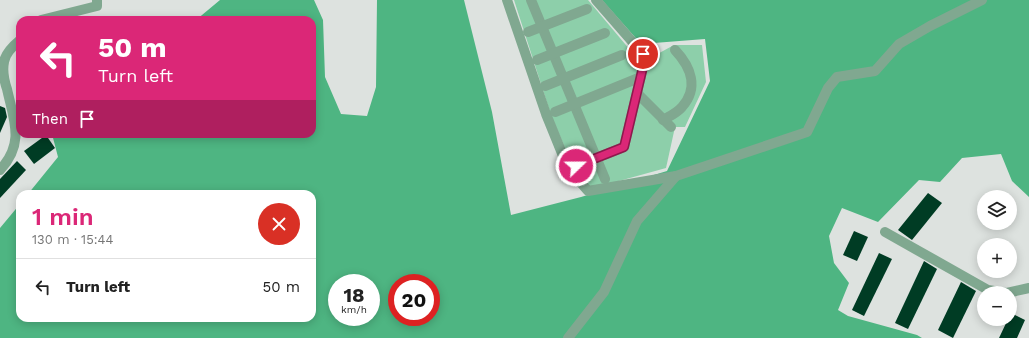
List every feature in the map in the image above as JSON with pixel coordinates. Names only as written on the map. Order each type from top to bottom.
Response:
[{"type":"street","points":[[57,16],[97,6],[97,0]]},
{"type":"street","points":[[507,0],[546,114],[568,168],[588,191],[676,176],[807,132],[828,88],[837,78],[875,71],[899,44],[930,26],[982,0]]},
{"type":"street","points":[[531,0],[605,179]]},
{"type":"street","points":[[576,166],[624,147],[643,67],[643,54],[596,0]]},
{"type":"street","points":[[528,32],[587,9]]},
{"type":"street","points":[[537,60],[605,33]]},
{"type":"street","points":[[16,44],[4,60],[3,75],[16,126]]},
{"type":"street","points":[[637,93],[667,123],[682,108],[689,97],[692,87],[687,66],[675,50]]},
{"type":"street","points":[[545,86],[622,54]]},
{"type":"street","points":[[555,112],[641,76]]},
{"type":"street","points":[[0,170],[7,162],[15,144],[16,137]]},
{"type":"street","points":[[568,338],[604,292],[637,221],[676,176]]},
{"type":"street","points":[[885,232],[981,286]]},
{"type":"street","points":[[1017,291],[1029,288]]},
{"type":"green space","points":[[220,0],[314,0],[323,20],[325,77],[341,114],[367,116],[376,87],[377,0],[464,0],[492,112],[511,215],[581,197],[667,171],[710,81],[705,39],[641,44],[602,0],[1029,0],[1029,197],[1012,181],[1001,154],[962,158],[940,182],[919,180],[878,222],[842,208],[829,236],[834,263],[849,283],[838,310],[848,316],[917,335],[922,338],[0,338],[0,228],[16,209],[16,322],[316,322],[316,190],[31,190],[58,157],[53,138],[316,138],[316,16],[201,16]]},
{"type":"green space","points":[[514,0],[588,0],[641,63],[674,45],[702,45],[706,82],[685,127],[675,127],[666,168],[590,189],[575,171],[551,115]]},
{"type":"building","points":[[0,106],[5,108],[7,117],[0,133]]},
{"type":"building","points":[[42,138],[48,138],[55,148],[34,164],[24,151]]},
{"type":"building","points":[[17,161],[26,170],[0,198],[0,179]]},
{"type":"building","points":[[928,193],[942,203],[912,240],[898,230]]},
{"type":"building","points":[[854,231],[868,237],[857,261],[843,255]]},
{"type":"building","points":[[879,253],[892,259],[864,316],[852,310]]},
{"type":"building","points":[[924,261],[937,269],[908,329],[895,323]]},
{"type":"building","points":[[961,282],[976,291],[953,338],[938,330]]},
{"type":"building","points":[[1017,316],[1025,320],[1017,338],[999,338],[1005,326],[1017,326]]},
{"type":"route","points":[[576,166],[624,147],[643,67],[643,54]]}]
